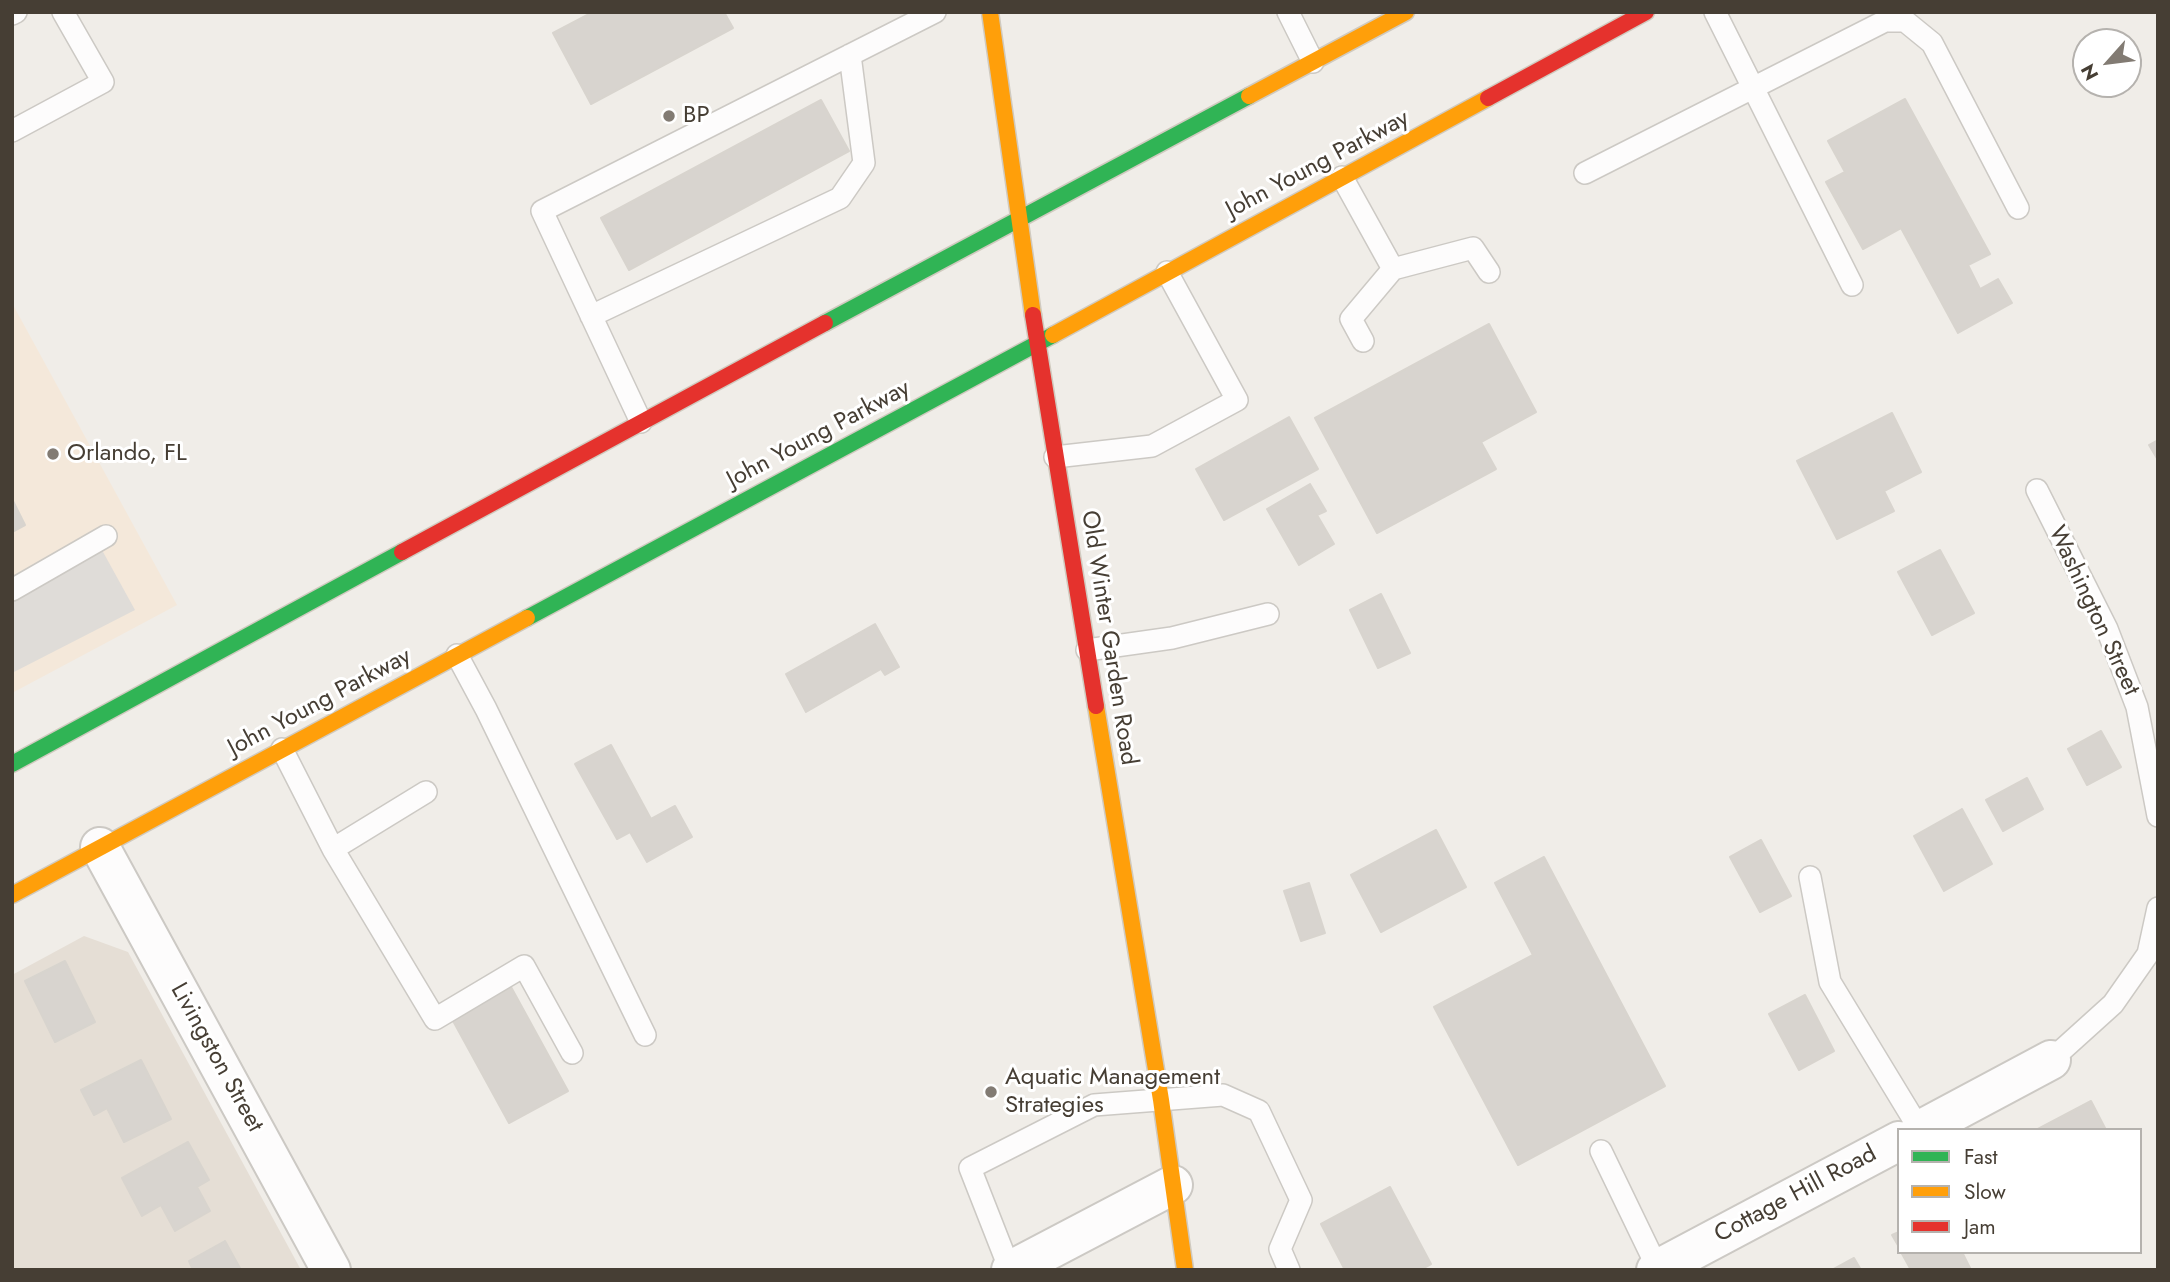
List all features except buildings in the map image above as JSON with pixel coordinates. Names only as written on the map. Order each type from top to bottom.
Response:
[{"type":"main road","name":"Old Winter Garden Road","points":[[990,12],[1037,344],[1161,1100],[1185,1270]]},
{"type":"main road","points":[[12,764],[641,422],[1406,12]]},
{"type":"main road","name":"John Young Parkway","points":[[12,895],[1037,344],[1646,12]]},
{"type":"street","name":"Livingston Street","points":[[100,847],[331,1270]]},
{"type":"street","points":[[1924,1128],[2052,1060]]},
{"type":"street","name":"Cottage Hill Road","points":[[1657,1269],[1897,1142]]},
{"type":"street","points":[[1010,1270],[1173,1185]]},
{"type":"lane","points":[[12,131],[103,82],[64,12]]},
{"type":"lane","points":[[641,422],[542,211],[935,12]]},
{"type":"lane","points":[[1288,12],[1313,62]]},
{"type":"lane","points":[[1715,12],[1852,285]]},
{"type":"lane","points":[[1585,173],[1885,21],[1905,21],[1932,43],[2018,208]]},
{"type":"lane","points":[[591,316],[840,198],[864,163],[850,55]]},
{"type":"lane","points":[[1342,177],[1393,269]]},
{"type":"lane","points":[[1363,341],[1351,319],[1393,269],[1474,248],[1489,272]]},
{"type":"lane","points":[[1055,457],[1152,446],[1237,400],[1167,272]]},
{"type":"lane","name":"Washington Street","points":[[2037,490],[2107,629],[2137,707],[2158,816]]},
{"type":"lane","points":[[12,590],[106,536]]},
{"type":"lane","points":[[1087,649],[1172,638],[1268,614]]},
{"type":"lane","points":[[457,655],[645,1035]]},
{"type":"lane","points":[[282,749],[333,849],[435,1019],[524,966],[572,1053]]},
{"type":"lane","points":[[333,849],[426,792]]},
{"type":"lane","points":[[1810,877],[1830,982],[1919,1128]]},
{"type":"lane","points":[[2052,1060],[2113,1004],[2148,954],[2158,908]]},
{"type":"lane","points":[[1010,1270],[970,1168],[1094,1105],[1223,1095],[1259,1111],[1301,1200],[1280,1249],[1289,1270]]},
{"type":"lane","points":[[1601,1151],[1657,1269]]},
{"type":"shaded area","name":"Orlando, FL","points":[[12,303],[177,605],[12,693]]},
{"type":"shaded area","points":[[97,541],[135,610],[12,673],[12,590]]},
{"type":"shaded area","points":[[84,936],[128,952],[301,1270],[12,1270],[12,975]]},
{"type":"traffic: fast","points":[[825,323],[1249,96]]},
{"type":"traffic: fast","points":[[527,618],[1053,335]]},
{"type":"traffic: fast","points":[[12,764],[402,552]]},
{"type":"traffic: slow","points":[[990,12],[1033,315]]},
{"type":"traffic: slow","points":[[1249,96],[1406,12]]},
{"type":"traffic: slow","points":[[1053,335],[1488,98]]},
{"type":"traffic: slow","points":[[12,895],[527,618]]},
{"type":"traffic: slow","points":[[1096,706],[1161,1100],[1185,1270]]},
{"type":"traffic: jam","points":[[1488,98],[1646,12]]},
{"type":"traffic: jam","points":[[1033,315],[1096,706]]},
{"type":"traffic: jam","points":[[402,552],[825,323]]},
{"type":"place","name":"BP","points":[[669,116]]},
{"type":"place","name":"Orlando, FL","points":[[53,454]]},
{"type":"place","name":"Aquatic Management Strategies","points":[[991,1092]]}]
